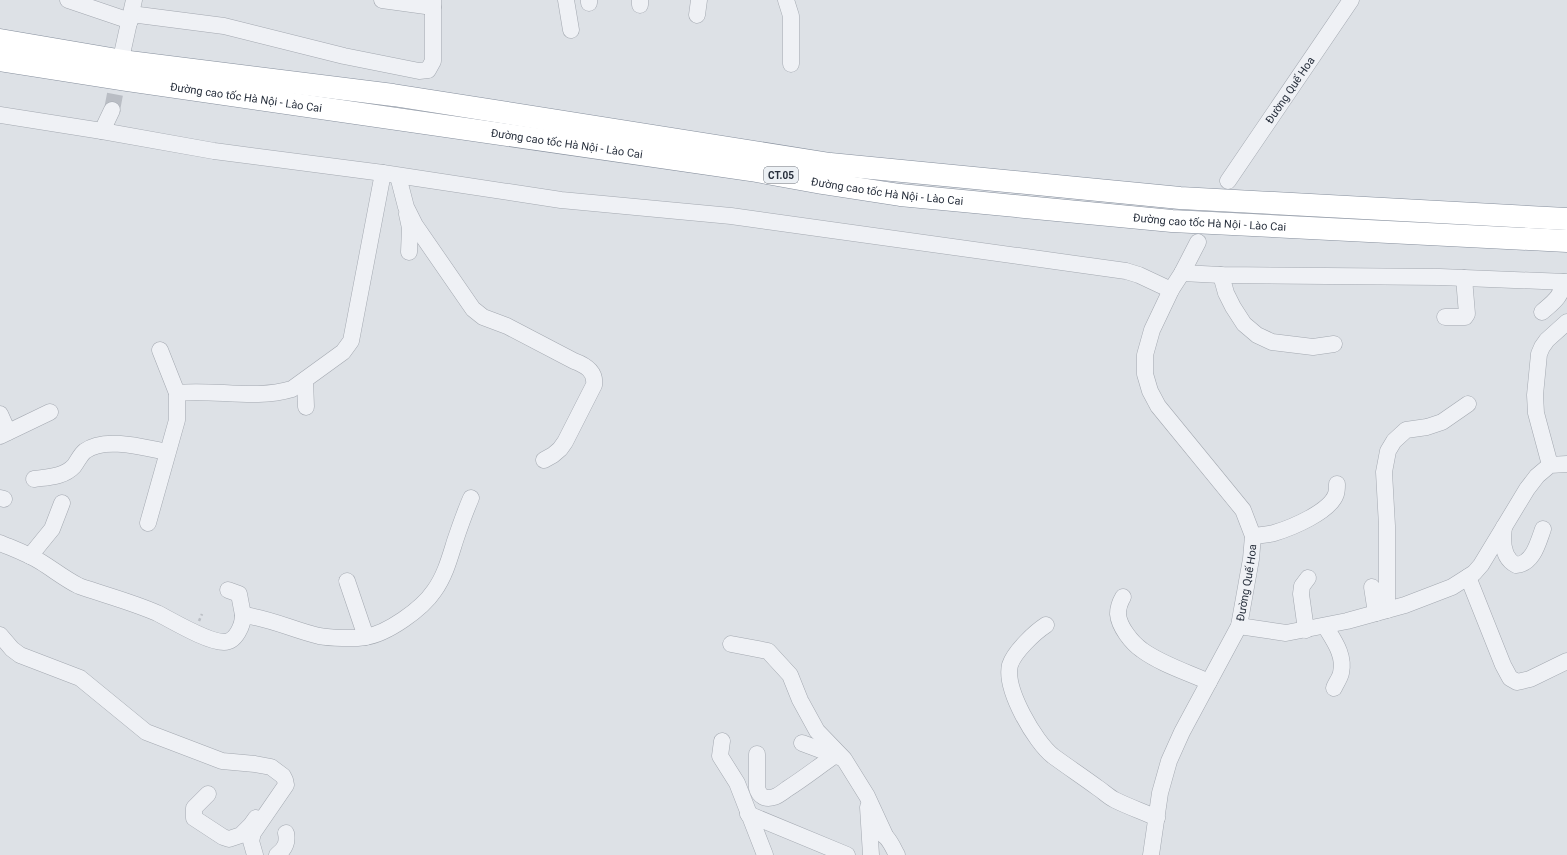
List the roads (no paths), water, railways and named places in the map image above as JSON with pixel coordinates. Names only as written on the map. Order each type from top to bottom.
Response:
[{"type":"highway","name":"Đường cao tốc Hà Nội - Lào Cai","points":[[0,40],[129,62],[393,95],[830,164],[1180,198],[1567,219]]},
{"type":"highway","name":"Đường cao tốc Hà Nội - Lào Cai","points":[[0,60],[126,80],[751,170],[900,195],[1172,221],[1567,241]]},
{"type":"street","points":[[68,0],[131,12],[224,26],[344,56],[420,71],[428,70],[433,62],[433,4],[382,0]]},
{"type":"street","points":[[566,0],[571,30]]},
{"type":"street","points":[[786,0],[791,16],[791,64]]},
{"type":"street","name":"Đường Quế Hoa","points":[[1228,181],[1351,0]]},
{"type":"street","points":[[122,54],[131,12]]},
{"type":"street","points":[[102,131],[112,110]]},
{"type":"street","points":[[0,115],[214,151],[383,173],[561,200],[731,216],[1126,271],[1171,290]]},
{"type":"street","points":[[177,393],[261,394],[284,391],[292,389],[343,352],[351,341],[383,173]]},
{"type":"street","points":[[398,176],[410,228],[409,252]]},
{"type":"street","points":[[406,207],[415,225],[473,309],[483,317],[507,326],[584,365],[591,371],[595,380],[594,385],[571,433],[560,449],[544,460]]},
{"type":"street","name":"Đường Quế Hoa","points":[[1151,855],[1160,793],[1169,761],[1182,732],[1239,626],[1251,559],[1253,536],[1243,510],[1158,406],[1150,391],[1145,374],[1145,355],[1152,330],[1171,290],[1182,273],[1198,242]]},
{"type":"street","points":[[1182,273],[1222,276],[1464,278],[1565,282],[1560,295],[1542,312]]},
{"type":"street","points":[[1222,276],[1226,293],[1233,307],[1244,324],[1257,335],[1272,342],[1313,347],[1334,344]]},
{"type":"street","points":[[1445,317],[1465,317],[1467,314],[1464,278]]},
{"type":"street","points":[[1239,626],[1286,633],[1325,626],[1405,605],[1452,587],[1468,577],[1481,564],[1527,489],[1537,476],[1562,463],[1536,413],[1536,395],[1539,354],[1547,340],[1567,322]]},
{"type":"street","points":[[148,523],[177,420],[177,393],[160,350]]},
{"type":"street","points":[[305,380],[306,406]]},
{"type":"street","points":[[1382,612],[1387,526],[1384,472],[1388,451],[1394,441],[1406,430],[1427,427],[1442,422],[1453,416],[1468,404]]},
{"type":"street","points":[[0,414],[4,434],[50,412]]},
{"type":"street","points":[[34,479],[63,475],[73,466],[86,450],[96,446],[112,443],[167,452]]},
{"type":"street","points":[[1253,536],[1274,533],[1308,519],[1332,501],[1336,494],[1337,484]]},
{"type":"street","points":[[243,615],[256,616],[271,620],[319,636],[366,637],[388,628],[408,616],[422,605],[435,590],[447,565],[462,520],[472,498]]},
{"type":"street","points":[[30,556],[52,529],[62,503]]},
{"type":"street","points":[[1504,528],[1503,546],[1508,558],[1516,565],[1521,564],[1533,554],[1543,529]]},
{"type":"street","points":[[0,543],[30,556],[79,586],[156,613],[193,632],[224,642],[232,640],[242,623],[243,615],[241,597],[239,594],[228,590]]},
{"type":"street","points":[[1468,577],[1503,665],[1510,678],[1517,682],[1530,679],[1567,661]]},
{"type":"street","points":[[1306,630],[1301,594],[1302,586],[1308,578]]},
{"type":"street","points":[[347,581],[366,637]]},
{"type":"street","points":[[1372,587],[1382,612]]},
{"type":"street","points":[[1123,597],[1118,615],[1123,629],[1140,649],[1151,656],[1209,682]]},
{"type":"street","points":[[1046,626],[1037,630],[1029,638],[1010,664],[1009,672],[1012,688],[1030,730],[1052,755],[1108,796],[1157,818]]},
{"type":"street","points":[[1325,626],[1340,650],[1342,662],[1341,674],[1334,688]]},
{"type":"street","points":[[0,635],[12,649],[20,655],[80,678],[146,732],[201,755],[222,761],[260,764],[271,767],[283,776],[286,785],[253,833],[251,842],[255,855]]},
{"type":"street","points":[[731,644],[761,648],[768,651],[790,675],[800,700],[817,731],[839,757],[867,796],[872,832],[871,855]]},
{"type":"street","points":[[802,743],[839,757]]},
{"type":"street","points":[[717,752],[737,783],[765,855]]},
{"type":"street","points":[[757,754],[758,793],[762,797],[768,798],[775,797],[839,757]]},
{"type":"street","points":[[208,794],[194,808],[194,818],[222,837],[230,839],[240,835],[252,825],[273,796],[283,776]]},
{"type":"street","points":[[748,814],[847,855]]},
{"type":"street","points":[[872,832],[897,855]]},
{"type":"street","points":[[276,855],[282,852],[286,846],[288,841],[286,833]]},
{"type":"tunnel","points":[[112,110],[120,68]]}]
